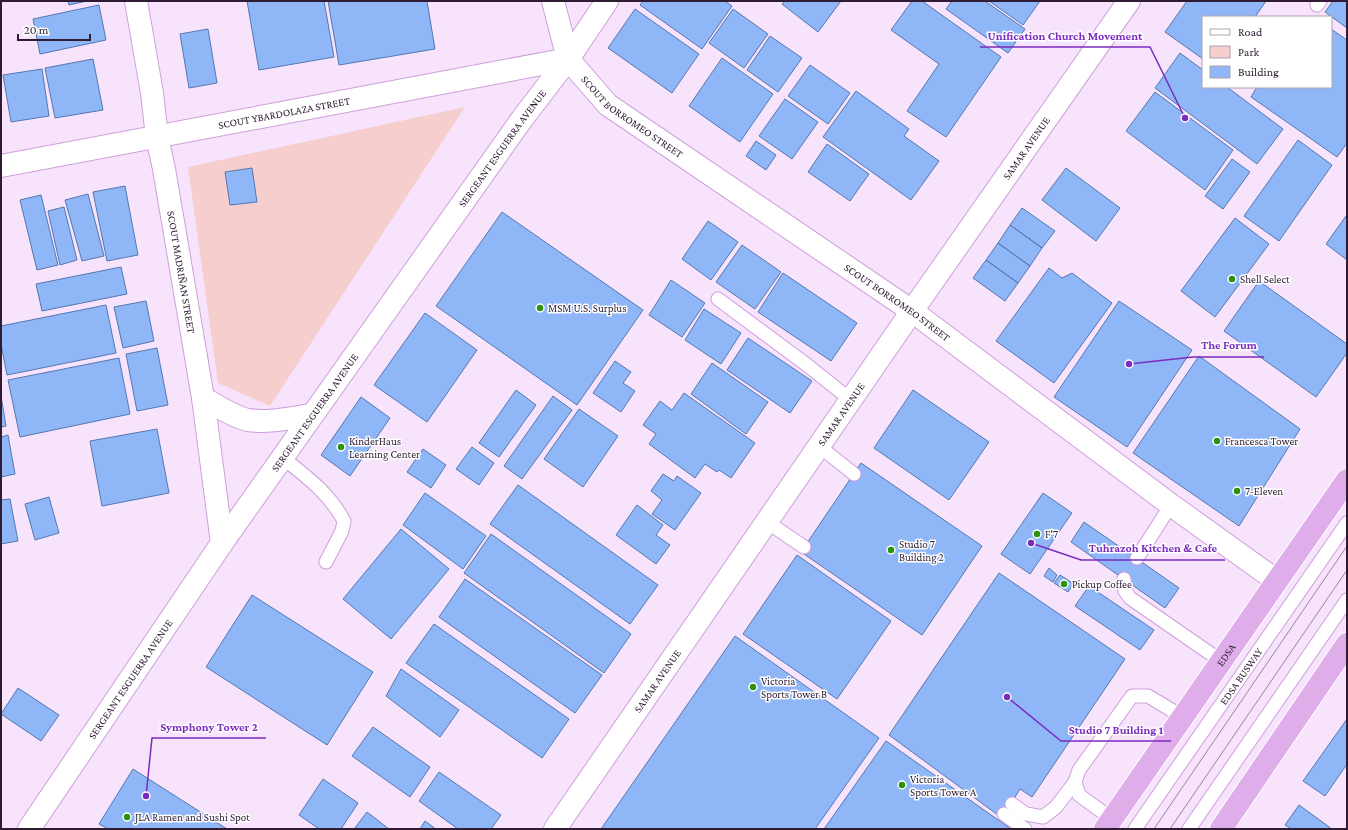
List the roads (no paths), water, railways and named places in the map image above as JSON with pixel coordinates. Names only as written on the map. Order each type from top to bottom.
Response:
[{"type":"highway","name":"EDSA","points":[[1108,824],[1347,480]]},
{"type":"highway","points":[[1221,829],[1347,644]]},
{"type":"street","name":"SCOUT MADRIÑAN STREET","points":[[136,1],[152,93],[157,137],[164,169],[203,398],[222,543]]},
{"type":"street","name":"SCOUT BORROMEO STREET","points":[[553,1],[568,59],[608,105],[912,311],[1171,505],[1277,581]]},
{"type":"street","name":"SERGEANT ESGUERRA AVENUE","points":[[29,829],[222,543],[522,119],[568,59],[607,1]]},
{"type":"street","name":"SAMAR AVENUE","points":[[555,829],[912,311],[1129,1]]},
{"type":"street","name":"SCOUT YBARDOLAZA STREET","points":[[1,166],[568,59]]},
{"type":"street","points":[[203,398],[246,420],[272,421],[312,415]]},
{"type":"lane","points":[[718,299],[807,365],[851,400]]},
{"type":"lane","points":[[819,446],[854,474]]},
{"type":"lane","points":[[283,458],[330,498],[337,507],[344,521],[342,531],[326,562]]},
{"type":"lane","points":[[1137,558],[1171,505]]},
{"type":"lane","points":[[767,522],[804,548]]},
{"type":"lane","name":"EDSA BUSWAY","points":[[1136,829],[1347,523]]},
{"type":"lane","points":[[1124,579],[1125,591],[1130,598],[1221,661]]},
{"type":"lane","points":[[1189,829],[1347,600]]},
{"type":"lane","points":[[1025,829],[1008,809],[1043,817],[1056,807],[1075,782],[1079,770],[1132,696],[1148,696],[1182,717]]},
{"type":"lane","points":[[1075,782],[1079,795],[1108,824]]},
{"type":"tram line","points":[[1154,829],[1347,546]]},
{"type":"tram line","points":[[1170,829],[1347,570]]},
{"type":"place","name":"Unification Church Movement","points":[[1185,118]]},
{"type":"place","name":"Shell Select","points":[[1232,279]]},
{"type":"place","name":"MSM U.S. Surplus","points":[[540,308]]},
{"type":"place","name":"The Forum","points":[[1129,364]]},
{"type":"place","name":"Francesca Tower","points":[[1217,441]]},
{"type":"place","name":"KinderHaus Learning Center","points":[[341,447]]},
{"type":"place","name":"7-Eleven","points":[[1237,491]]},
{"type":"place","name":"F'7","points":[[1037,534]]},
{"type":"place","name":"Tuhrazoh Kitchen & Cafe","points":[[1031,543]]},
{"type":"place","name":"Studio 7 Building 2","points":[[891,550]]},
{"type":"place","name":"Pickup Coffee","points":[[1064,584]]},
{"type":"place","name":"Victoria Sports Tower B","points":[[753,687]]},
{"type":"place","name":"Studio 7 Building 1","points":[[1007,697]]},
{"type":"place","name":"Victoria Sports Tower A","points":[[902,785]]},
{"type":"place","name":"Symphony Tower 2","points":[[146,796]]},
{"type":"place","name":"JLA Ramen and Sushi Spot","points":[[127,817]]}]
